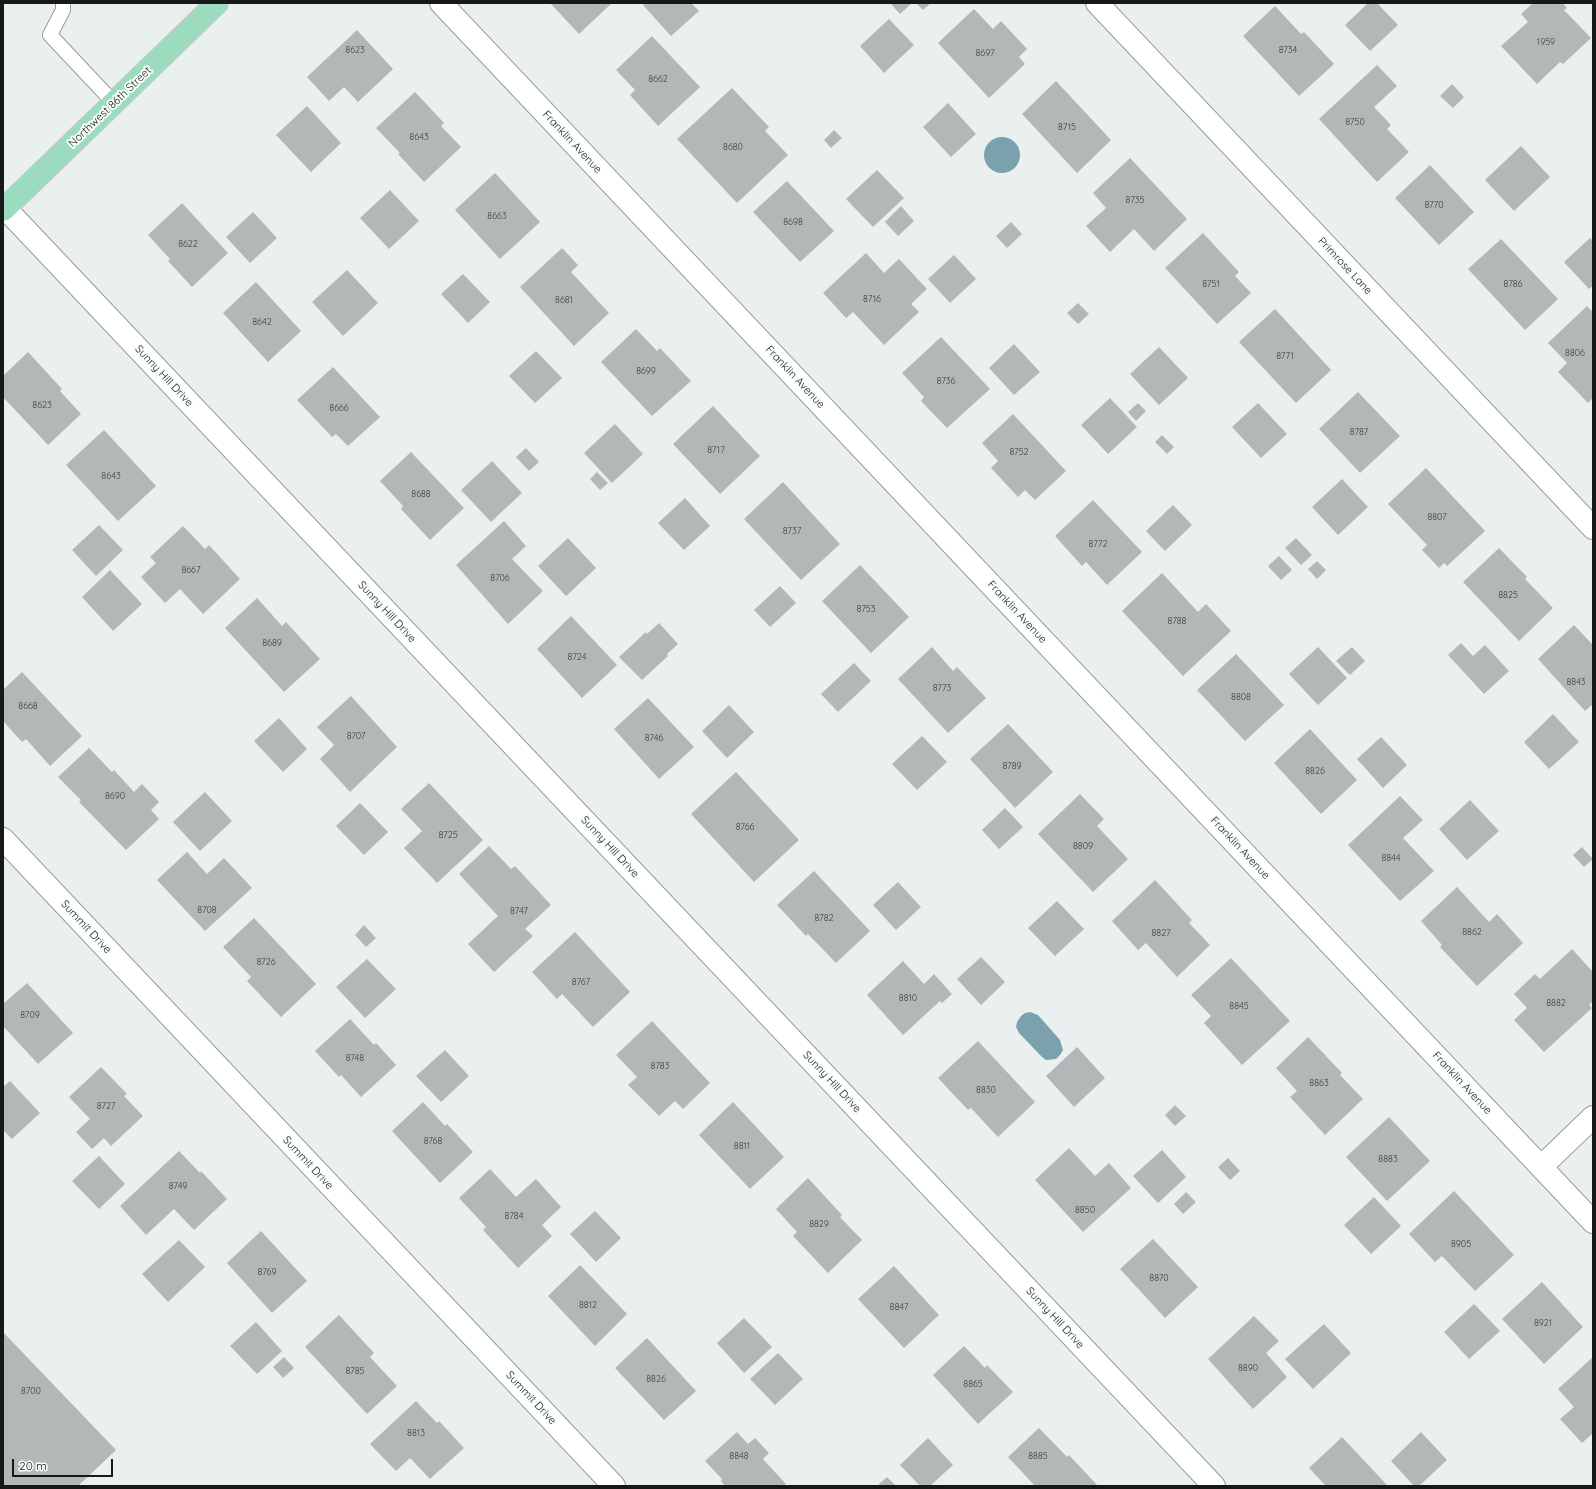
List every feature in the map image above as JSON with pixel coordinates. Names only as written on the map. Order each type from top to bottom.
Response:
[{"type":"main road","name":"Northwest 86th Street","points":[[4,209],[217,3]]},
{"type":"street","name":"Franklin Avenue","points":[[441,3],[1593,1222]]},
{"type":"street","name":"Primrose Lane","points":[[1097,3],[1593,528]]},
{"type":"street","name":"Sunny Hill Drive","points":[[4,209],[1214,1486]]},
{"type":"street","name":"Summit Drive","points":[[3,839],[614,1486]]},
{"type":"street","points":[[1541,1167],[1593,1117]]},
{"type":"lane","points":[[64,3],[63,10],[50,35],[114,103]]},
{"type":"water","points":[[1006,137],[1015,142],[1019,148],[1019,162],[1015,168],[1006,173],[998,173],[989,168],[985,162],[984,151],[989,142],[995,138]]},
{"type":"water","points":[[1030,1012],[1038,1015],[1060,1040],[1063,1050],[1056,1059],[1046,1060],[1019,1033],[1016,1027],[1017,1022],[1021,1016]]},
{"type":"building","points":[[550,3],[612,3],[579,34]]},
{"type":"building","points":[[645,3],[691,3],[699,11],[671,36],[643,5]]},
{"type":"building","points":[[890,3],[912,3],[900,14]]},
{"type":"building","points":[[916,3],[931,3],[923,10]]},
{"type":"building","points":[[1368,3],[1377,3],[1398,25],[1370,51],[1345,25]]},
{"type":"building","points":[[1533,3],[1563,3],[1567,8],[1564,10],[1591,38],[1563,64],[1560,62],[1537,84],[1501,46],[1528,22],[1521,14]]},
{"type":"building","points":[[1275,6],[1301,34],[1304,32],[1334,64],[1299,96],[1243,36]]},
{"type":"building","points":[[974,9],[993,29],[1001,21],[1027,49],[1019,57],[1025,64],[989,98],[938,43]]},
{"type":"building","points":[[889,19],[914,45],[884,73],[860,46]]},
{"type":"building","points":[[357,30],[393,69],[358,102],[344,87],[329,101],[307,77]]},
{"type":"building","points":[[652,36],[700,87],[658,126],[630,95],[635,90],[616,70]]},
{"type":"building","points":[[1377,65],[1397,86],[1374,107],[1391,125],[1387,129],[1409,152],[1377,182],[1319,119]]},
{"type":"building","points":[[1056,81],[1111,140],[1077,173],[1022,114]]},
{"type":"building","points":[[1452,84],[1464,97],[1453,108],[1440,96]]},
{"type":"building","points":[[732,88],[769,127],[765,131],[788,155],[737,203],[677,139]]},
{"type":"building","points":[[415,92],[444,123],[441,126],[461,147],[424,182],[398,154],[400,153],[376,128]]},
{"type":"building","points":[[948,103],[976,134],[951,157],[923,127]]},
{"type":"building","points":[[307,106],[341,143],[311,172],[276,135]]},
{"type":"building","points":[[834,130],[842,138],[831,148],[824,140]]},
{"type":"building","points":[[1521,146],[1550,177],[1514,211],[1485,180]]},
{"type":"building","points":[[1130,158],[1187,219],[1154,251],[1134,229],[1110,252],[1086,226],[1106,208],[1093,193]]},
{"type":"building","points":[[1430,165],[1474,212],[1439,245],[1395,198]]},
{"type":"building","points":[[877,170],[904,198],[873,227],[846,199]]},
{"type":"building","points":[[495,173],[540,222],[500,259],[455,210]]},
{"type":"building","points":[[787,181],[834,231],[800,262],[753,212]]},
{"type":"building","points":[[390,190],[419,221],[389,249],[360,218]]},
{"type":"building","points":[[182,203],[228,253],[192,287],[168,261],[170,259],[148,235]]},
{"type":"building","points":[[901,206],[914,221],[898,236],[885,222]]},
{"type":"building","points":[[253,212],[277,238],[250,263],[226,237]]},
{"type":"building","points":[[1011,222],[1022,234],[1007,248],[996,236]]},
{"type":"building","points":[[1203,233],[1239,272],[1235,276],[1251,293],[1217,324],[1165,268]]},
{"type":"building","points":[[1590,238],[1593,241],[1593,286],[1589,289],[1564,262]]},
{"type":"building","points":[[1501,239],[1558,299],[1525,330],[1468,269]]},
{"type":"building","points":[[562,248],[578,265],[571,272],[609,313],[574,346],[520,287]]},
{"type":"building","points":[[866,253],[884,273],[899,259],[927,289],[911,304],[919,312],[884,345],[853,312],[846,318],[823,293]]},
{"type":"building","points":[[954,255],[976,279],[950,303],[928,279]]},
{"type":"building","points":[[347,270],[378,303],[343,336],[312,302]]},
{"type":"building","points":[[463,274],[490,302],[468,323],[441,294]]},
{"type":"building","points":[[256,282],[301,331],[268,362],[223,313]]},
{"type":"building","points":[[1078,303],[1089,314],[1078,324],[1067,313]]},
{"type":"building","points":[[1587,306],[1593,312],[1593,398],[1588,403],[1558,372],[1567,363],[1548,343]]},
{"type":"building","points":[[1275,309],[1331,370],[1296,403],[1239,342]]},
{"type":"building","points":[[636,329],[657,351],[660,348],[691,381],[652,416],[601,362]]},
{"type":"building","points":[[941,337],[990,389],[947,428],[921,401],[924,397],[902,373]]},
{"type":"building","points":[[1014,344],[1040,372],[1014,395],[989,368]]},
{"type":"building","points":[[1159,347],[1188,378],[1159,405],[1130,374]]},
{"type":"building","points":[[536,351],[562,378],[535,403],[509,376]]},
{"type":"building","points":[[28,352],[62,389],[60,391],[81,414],[48,445],[3,397],[3,376]]},
{"type":"building","points":[[333,367],[380,417],[348,446],[336,434],[332,437],[297,400]]},
{"type":"building","points":[[1358,392],[1400,436],[1360,473],[1319,429]]},
{"type":"building","points":[[1110,398],[1137,427],[1108,454],[1081,425]]},
{"type":"building","points":[[1138,403],[1146,411],[1136,421],[1128,412]]},
{"type":"building","points":[[1258,403],[1287,434],[1261,458],[1232,427]]},
{"type":"building","points":[[713,406],[760,456],[720,494],[673,444]]},
{"type":"building","points":[[1013,414],[1066,471],[1035,500],[1025,490],[1018,497],[991,468],[998,461],[982,443]]},
{"type":"building","points":[[615,424],[643,454],[612,483],[584,453]]},
{"type":"building","points":[[104,430],[156,486],[118,521],[66,465]]},
{"type":"building","points":[[1162,435],[1174,447],[1167,454],[1155,442]]},
{"type":"building","points":[[526,448],[539,462],[529,471],[516,457]]},
{"type":"building","points":[[411,452],[464,508],[430,540],[401,509],[403,506],[380,481]]},
{"type":"building","points":[[492,461],[522,493],[491,522],[461,490]]},
{"type":"building","points":[[1426,468],[1485,531],[1447,566],[1444,563],[1439,568],[1422,550],[1427,545],[1388,504]]},
{"type":"building","points":[[597,472],[608,483],[600,490],[590,479]]},
{"type":"building","points":[[1342,479],[1368,507],[1338,535],[1312,507]]},
{"type":"building","points":[[783,482],[840,544],[801,580],[744,519]]},
{"type":"building","points":[[685,498],[710,526],[684,550],[658,523]]},
{"type":"building","points":[[1093,500],[1142,552],[1107,585],[1086,562],[1082,566],[1055,536]]},
{"type":"building","points":[[1173,505],[1192,525],[1165,551],[1146,531]]},
{"type":"building","points":[[504,521],[526,546],[512,559],[543,591],[508,624],[456,565]]},
{"type":"building","points":[[99,525],[123,550],[96,576],[72,550]]},
{"type":"building","points":[[183,526],[205,549],[209,545],[240,579],[203,614],[180,589],[165,603],[141,577],[156,563],[150,557]]},
{"type":"building","points":[[568,538],[596,568],[566,596],[538,566]]},
{"type":"building","points":[[1296,538],[1312,555],[1301,565],[1285,548]]},
{"type":"building","points":[[1499,548],[1527,577],[1525,579],[1553,608],[1519,641],[1463,582]]},
{"type":"building","points":[[1279,556],[1292,570],[1281,580],[1268,566]]},
{"type":"building","points":[[1317,561],[1326,570],[1317,579],[1308,569]]},
{"type":"building","points":[[860,565],[909,617],[871,653],[822,601]]},
{"type":"building","points":[[110,570],[142,604],[113,631],[82,597]]},
{"type":"building","points":[[1162,573],[1198,612],[1206,604],[1231,631],[1183,676],[1122,611]]},
{"type":"building","points":[[780,586],[796,603],[770,627],[754,610]]},
{"type":"building","points":[[257,598],[282,626],[286,622],[320,659],[284,692],[225,628]]},
{"type":"building","points":[[571,616],[617,665],[582,698],[537,649]]},
{"type":"building","points":[[659,623],[678,644],[667,654],[668,656],[642,680],[619,657],[646,632],[647,634]]},
{"type":"building","points":[[1574,625],[1593,645],[1593,704],[1585,711],[1538,659]]},
{"type":"building","points":[[1461,643],[1473,656],[1485,645],[1509,671],[1484,694],[1448,655]]},
{"type":"building","points":[[932,647],[953,671],[957,667],[986,698],[948,733],[898,679]]},
{"type":"building","points":[[1318,647],[1347,678],[1318,705],[1289,674]]},
{"type":"building","points":[[1352,647],[1365,661],[1350,675],[1336,661]]},
{"type":"building","points":[[1236,654],[1284,705],[1245,741],[1197,690]]},
{"type":"building","points":[[854,663],[871,681],[838,712],[821,694]]},
{"type":"building","points":[[22,672],[82,736],[50,766],[26,739],[22,742],[3,721],[3,690]]},
{"type":"building","points":[[351,696],[397,747],[350,792],[320,759],[334,745],[317,727]]},
{"type":"building","points":[[648,698],[694,747],[659,779],[614,729]]},
{"type":"building","points":[[729,705],[754,732],[727,758],[702,731]]},
{"type":"building","points":[[1553,714],[1579,742],[1549,769],[1524,742]]},
{"type":"building","points":[[279,718],[307,749],[283,772],[254,741]]},
{"type":"building","points":[[1008,724],[1053,772],[1015,808],[970,759]]},
{"type":"building","points":[[1310,729],[1357,780],[1321,814],[1274,763]]},
{"type":"building","points":[[922,736],[947,762],[917,790],[892,764]]},
{"type":"building","points":[[1381,737],[1407,765],[1383,788],[1357,759]]},
{"type":"building","points":[[89,748],[112,772],[114,770],[134,792],[142,784],[159,802],[151,810],[159,819],[126,850],[79,802],[81,800],[58,777]]},
{"type":"building","points":[[736,772],[799,840],[754,882],[691,814]]},
{"type":"building","points":[[429,783],[483,840],[437,883],[404,848],[422,831],[401,809]]},
{"type":"building","points":[[205,792],[232,821],[200,851],[173,822]]},
{"type":"building","points":[[1080,794],[1104,819],[1097,826],[1128,859],[1093,892],[1038,834]]},
{"type":"building","points":[[1400,796],[1423,820],[1403,838],[1434,871],[1400,901],[1348,845]]},
{"type":"building","points":[[1470,800],[1499,831],[1467,860],[1439,829]]},
{"type":"building","points":[[360,803],[388,832],[364,855],[336,826]]},
{"type":"building","points":[[1005,808],[1023,827],[999,849],[982,830]]},
{"type":"building","points":[[489,846],[511,869],[515,866],[551,905],[525,929],[533,936],[494,972],[468,944],[498,916],[459,874]]},
{"type":"building","points":[[1582,847],[1593,859],[1584,867],[1573,855]]},
{"type":"building","points":[[187,852],[207,874],[224,858],[252,888],[205,931],[157,880]]},
{"type":"building","points":[[814,871],[870,931],[836,963],[808,934],[806,936],[777,905]]},
{"type":"building","points":[[1155,880],[1192,920],[1189,923],[1210,945],[1177,977],[1146,943],[1138,950],[1112,921]]},
{"type":"building","points":[[898,882],[921,907],[896,930],[873,905]]},
{"type":"building","points":[[1457,887],[1489,922],[1497,914],[1523,943],[1477,986],[1440,947],[1442,945],[1421,921]]},
{"type":"building","points":[[1057,901],[1084,929],[1055,956],[1028,928]]},
{"type":"building","points":[[254,918],[316,984],[281,1017],[247,981],[251,977],[223,947]]},
{"type":"building","points":[[364,925],[376,938],[366,947],[355,935]]},
{"type":"building","points":[[575,932],[630,992],[593,1027],[562,994],[557,999],[532,972]]},
{"type":"building","points":[[1572,949],[1593,972],[1593,1001],[1589,1005],[1592,1008],[1544,1052],[1514,1020],[1527,1008],[1514,994],[1535,974],[1540,979]]},
{"type":"building","points":[[981,957],[1005,982],[981,1005],[957,979]]},
{"type":"building","points":[[1231,958],[1290,1021],[1242,1065],[1204,1023],[1211,1016],[1191,995]]},
{"type":"building","points":[[367,959],[396,989],[365,1018],[336,987]]},
{"type":"building","points":[[903,961],[924,984],[934,974],[952,994],[942,1003],[940,1001],[903,1035],[867,995]]},
{"type":"building","points":[[27,983],[73,1033],[38,1064],[3,1026],[3,1004]]},
{"type":"building","points":[[350,1019],[374,1045],[376,1043],[396,1065],[361,1097],[341,1075],[339,1077],[315,1051]]},
{"type":"building","points":[[652,1021],[710,1083],[683,1109],[675,1101],[659,1116],[628,1085],[637,1077],[616,1055]]},
{"type":"building","points":[[1308,1037],[1342,1073],[1340,1075],[1363,1099],[1325,1135],[1290,1097],[1297,1091],[1276,1068]]},
{"type":"building","points":[[978,1041],[1035,1102],[998,1137],[971,1108],[968,1110],[938,1078]]},
{"type":"building","points":[[1077,1047],[1105,1078],[1074,1107],[1046,1076]]},
{"type":"building","points":[[445,1050],[469,1076],[441,1102],[416,1076]]},
{"type":"building","points":[[101,1067],[127,1094],[124,1096],[143,1116],[111,1146],[104,1138],[92,1149],[76,1132],[90,1119],[69,1097]]},
{"type":"building","points":[[10,1081],[40,1113],[12,1139],[3,1130],[3,1087]]},
{"type":"building","points":[[423,1102],[445,1126],[447,1124],[473,1152],[440,1183],[392,1131]]},
{"type":"building","points":[[733,1102],[784,1157],[750,1189],[699,1135]]},
{"type":"building","points":[[1175,1105],[1186,1116],[1175,1126],[1165,1115]]},
{"type":"building","points":[[1389,1117],[1430,1161],[1387,1201],[1346,1157]]},
{"type":"building","points":[[1069,1148],[1095,1176],[1109,1163],[1131,1188],[1083,1232],[1035,1180]]},
{"type":"building","points":[[1162,1150],[1186,1177],[1158,1203],[1133,1176]]},
{"type":"building","points":[[179,1151],[200,1173],[201,1171],[227,1199],[194,1230],[174,1209],[146,1235],[120,1206]]},
{"type":"building","points":[[99,1156],[125,1184],[99,1209],[72,1181]]},
{"type":"building","points":[[1228,1158],[1240,1171],[1230,1180],[1218,1167]]},
{"type":"building","points":[[490,1169],[516,1197],[536,1179],[561,1207],[542,1225],[552,1236],[518,1268],[483,1230],[486,1227],[459,1198]]},
{"type":"building","points":[[808,1178],[842,1215],[840,1217],[862,1240],[828,1273],[793,1236],[797,1232],[776,1209]]},
{"type":"building","points":[[1454,1191],[1514,1255],[1475,1291],[1442,1256],[1435,1262],[1409,1234]]},
{"type":"building","points":[[1186,1192],[1196,1202],[1183,1214],[1174,1204]]},
{"type":"building","points":[[1374,1197],[1401,1226],[1371,1254],[1344,1225]]},
{"type":"building","points":[[595,1211],[621,1238],[596,1262],[570,1234]]},
{"type":"building","points":[[261,1231],[307,1281],[272,1313],[227,1263]]},
{"type":"building","points":[[1153,1239],[1198,1287],[1165,1318],[1120,1269]]},
{"type":"building","points":[[179,1240],[205,1267],[168,1302],[142,1274]]},
{"type":"building","points":[[580,1265],[627,1314],[595,1346],[548,1296]]},
{"type":"building","points":[[894,1266],[939,1315],[904,1348],[858,1299]]},
{"type":"building","points":[[1542,1282],[1583,1327],[1544,1364],[1502,1319]]},
{"type":"building","points":[[1474,1304],[1500,1331],[1469,1359],[1444,1332]]},
{"type":"building","points":[[339,1315],[374,1353],[370,1357],[397,1386],[367,1414],[305,1347]]},
{"type":"building","points":[[1254,1316],[1279,1341],[1266,1353],[1287,1377],[1253,1409],[1208,1359]]},
{"type":"building","points":[[744,1318],[772,1347],[744,1373],[717,1343]]},
{"type":"building","points":[[256,1322],[282,1351],[257,1374],[230,1346]]},
{"type":"building","points":[[1324,1324],[1351,1353],[1313,1389],[1285,1359]]},
{"type":"building","points":[[3,1332],[116,1450],[78,1486],[3,1486]]},
{"type":"building","points":[[647,1338],[696,1391],[664,1420],[615,1368]]},
{"type":"building","points":[[964,1346],[985,1368],[987,1365],[1013,1392],[978,1424],[933,1375]]},
{"type":"building","points":[[778,1353],[803,1379],[775,1405],[750,1379]]},
{"type":"building","points":[[284,1357],[294,1368],[283,1378],[273,1367]]},
{"type":"building","points":[[1593,1357],[1593,1433],[1582,1443],[1560,1419],[1574,1407],[1558,1389]]},
{"type":"building","points":[[416,1401],[437,1423],[439,1421],[464,1448],[430,1479],[410,1458],[396,1471],[370,1444]]},
{"type":"building","points":[[1039,1428],[1067,1457],[1069,1455],[1098,1486],[1035,1486],[1008,1457]]},
{"type":"building","points":[[737,1432],[748,1444],[755,1438],[769,1453],[763,1459],[786,1484],[783,1486],[725,1486],[721,1481],[722,1479],[705,1461]]},
{"type":"building","points":[[1421,1432],[1447,1460],[1419,1486],[1414,1486],[1391,1461]]},
{"type":"building","points":[[1342,1437],[1388,1486],[1326,1486],[1309,1468]]},
{"type":"building","points":[[928,1438],[953,1465],[930,1486],[920,1486],[900,1465]]},
{"type":"building","points":[[887,1477],[896,1486],[877,1486]]}]
